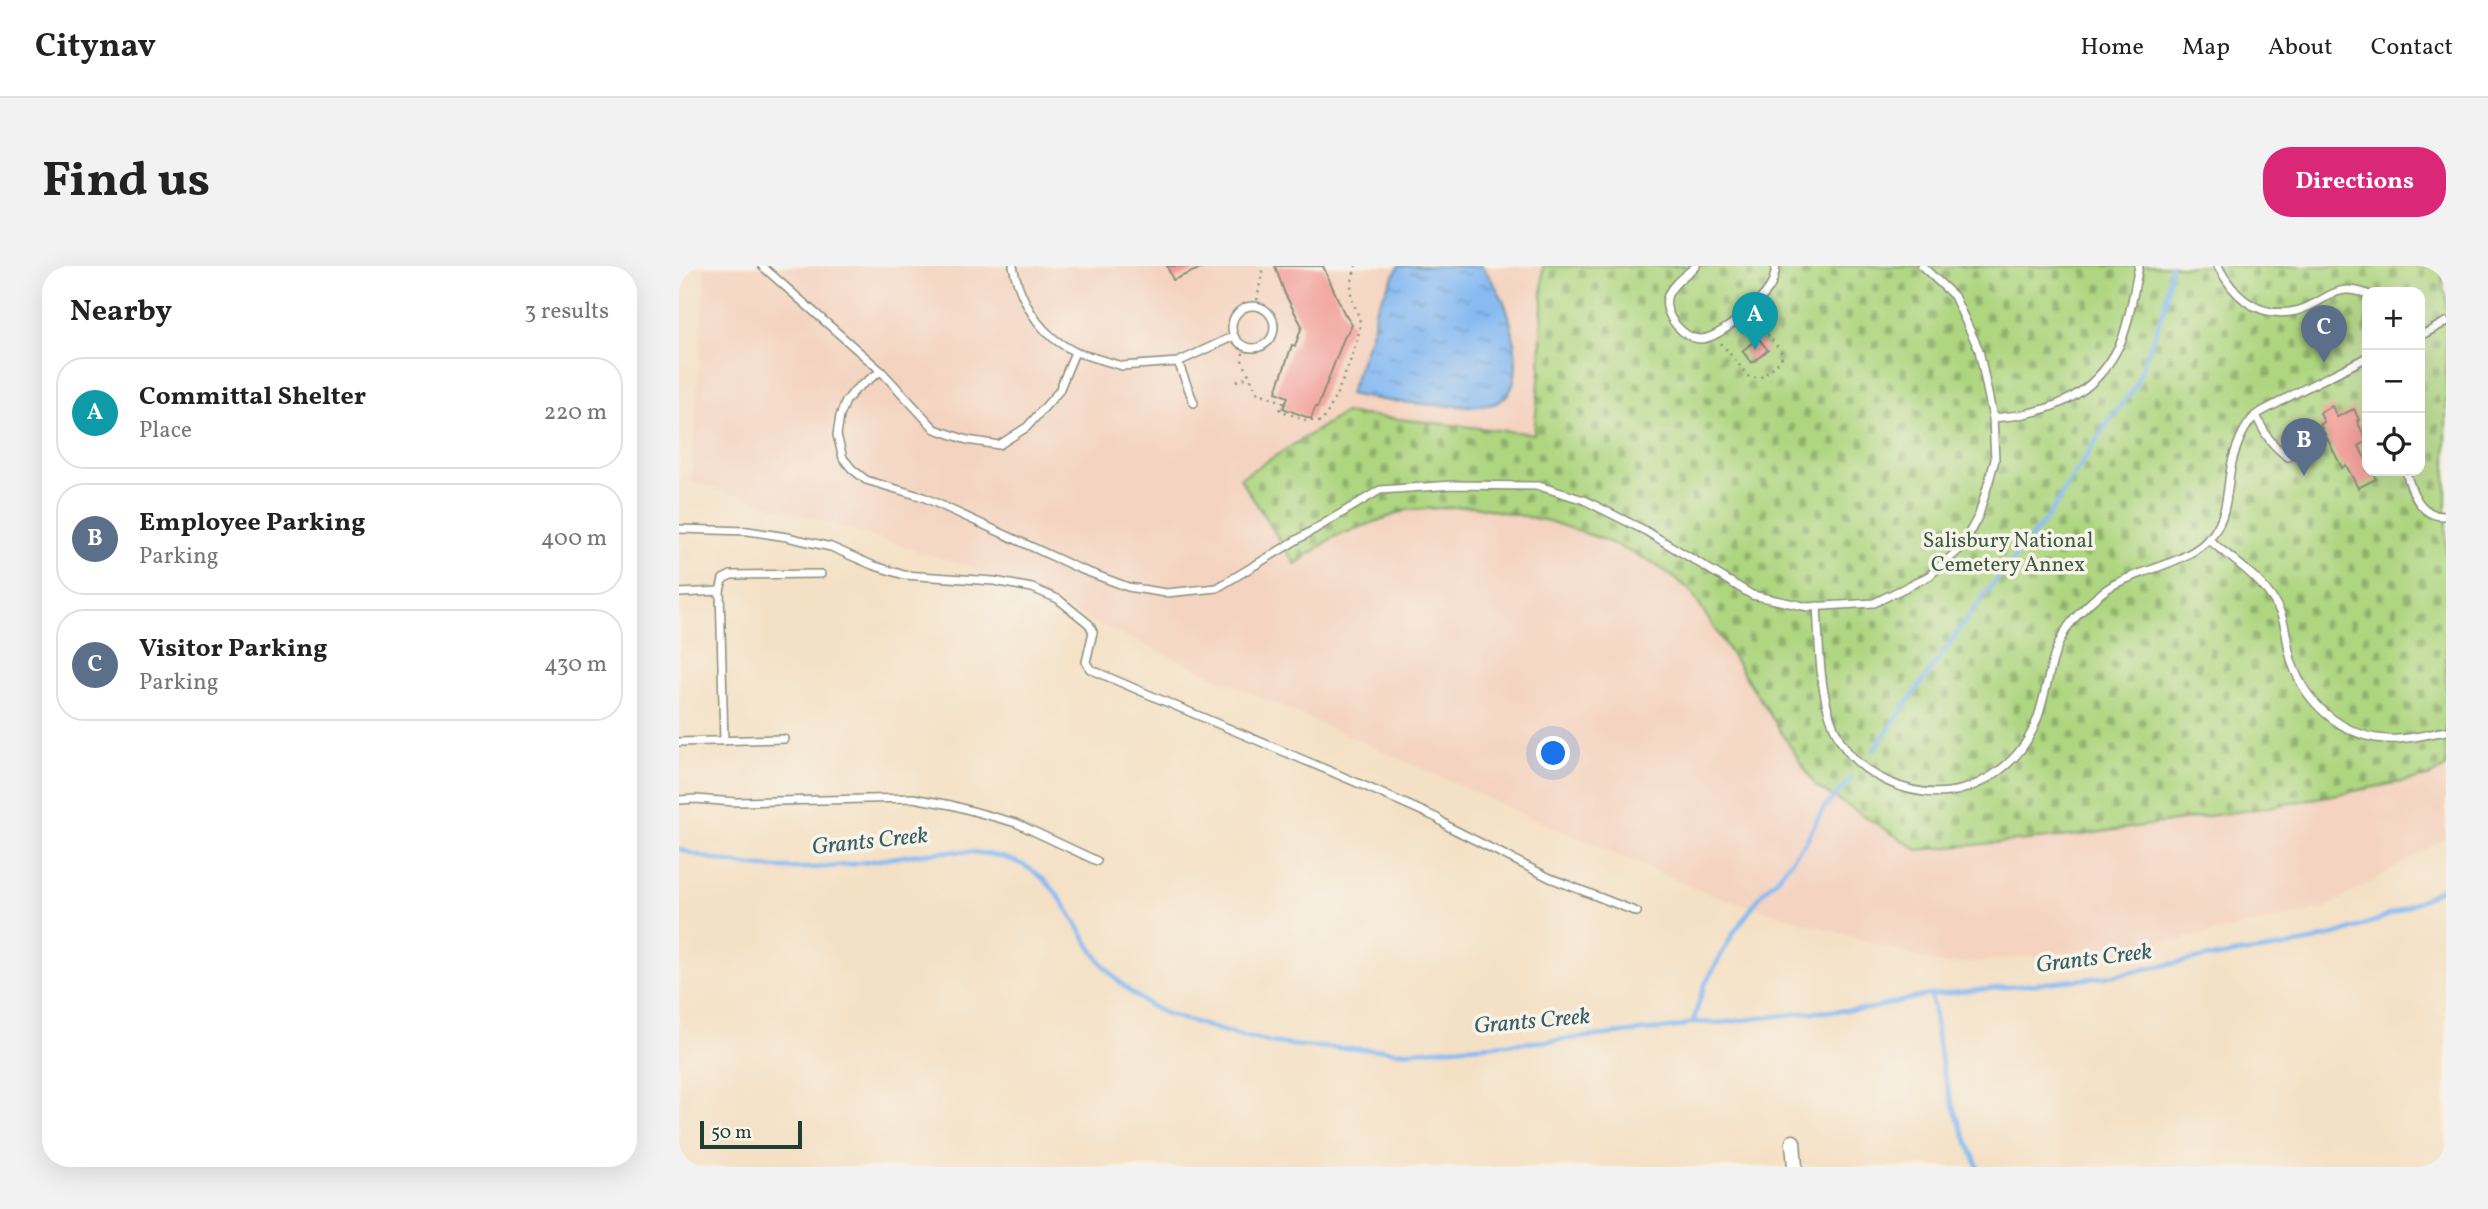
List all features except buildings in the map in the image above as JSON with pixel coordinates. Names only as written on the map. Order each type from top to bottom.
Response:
[{"type":"street","points":[[1793,1142],[1795,1167]]},
{"type":"lane","points":[[762,266],[881,371],[935,429],[967,440],[999,446],[1027,427],[1059,391],[1075,352]]},
{"type":"lane","points":[[1013,266],[1017,287],[1034,316],[1051,336],[1075,352],[1122,366],[1178,362],[1234,336]]},
{"type":"lane","points":[[1693,267],[1671,289],[1666,300],[1669,313],[1677,327],[1688,336],[1700,339],[1715,335],[1748,310],[1772,284],[1776,266]]},
{"type":"lane","points":[[881,371],[856,388],[846,401],[840,416],[837,435],[843,458],[852,469],[866,480],[923,497],[1080,569],[1128,587],[1166,593],[1217,588],[1380,491],[1453,485],[1539,485],[1584,500],[1646,531],[1752,594],[1808,607],[1874,603],[1929,576],[1961,548],[1979,515],[1995,460],[1993,418],[1979,350],[1954,296],[1922,266]]},
{"type":"lane","points":[[1993,418],[2024,416],[2051,409],[2077,394],[2102,373],[2120,344],[2139,266]]},
{"type":"lane","points":[[2218,266],[2238,297],[2254,307],[2275,312],[2297,311],[2330,293],[2346,289],[2362,293]]},
{"type":"lane","points":[[1256,307],[1273,321],[1273,335],[1264,345],[1250,348],[1234,336],[1233,323],[1235,317],[1245,308],[1256,307]]},
{"type":"lane","points":[[2425,333],[2446,322]]},
{"type":"lane","points":[[1817,606],[1826,709],[1841,742],[1856,761],[1886,782],[1919,791],[1950,792],[1977,784],[2001,769],[2023,747],[2038,722],[2049,672],[2060,640],[2073,621],[2091,602],[2114,585],[2172,561],[2198,547],[2213,534],[2227,505],[2232,464],[2238,442],[2256,415],[2362,359]]},
{"type":"lane","points":[[1178,362],[1194,403]]},
{"type":"lane","points":[[2256,415],[2266,436],[2277,450],[2288,457]]},
{"type":"lane","points":[[2407,476],[2410,490],[2426,512],[2435,516],[2446,516]]},
{"type":"lane","points":[[679,529],[748,531],[787,537],[831,547],[872,565],[904,575],[994,580],[1058,598],[1089,624],[1093,632],[1086,662],[1090,669],[1173,706],[1341,774],[1437,818],[1448,827],[1550,878],[1637,912]]},
{"type":"lane","points":[[2208,539],[2258,581],[2273,598],[2283,619],[2296,674],[2322,711],[2349,729],[2380,738],[2397,739],[2446,732]]},
{"type":"lane","points":[[724,741],[720,591],[723,579],[731,575],[821,574]]},
{"type":"lane","points":[[679,593],[720,591]]},
{"type":"lane","points":[[679,742],[784,739]]},
{"type":"lane","points":[[679,800],[736,802],[913,799],[951,805],[1016,823],[1097,861]]},
{"type":"path","points":[[1256,307],[1263,266]]},
{"type":"path","points":[[1244,346],[1243,360],[1257,392],[1283,402],[1280,410],[1313,422],[1321,422],[1325,419],[1352,355],[1360,325],[1352,295],[1356,266]]},
{"type":"path","points":[[1715,335],[1749,377],[1759,378],[1780,361],[1783,354],[1748,310]]},
{"type":"path","points":[[1237,382],[1250,376]]},
{"type":"shaded area","points":[[705,266],[2446,266],[2446,838],[2326,908],[2179,940],[1946,965],[1704,892],[971,567],[691,481]]},
{"type":"green space","name":"Salisbury National Cemetery Annex","points":[[1543,266],[2442,266],[2443,290],[2446,294],[2446,768],[2428,777],[2269,807],[2082,835],[1918,850],[1816,786],[1689,589],[1654,563],[1602,539],[1548,521],[1473,506],[1407,510],[1334,537],[1295,564],[1240,478],[1344,413],[1534,434],[1540,372]]},
{"type":"water","points":[[1399,266],[1482,266],[1506,306],[1514,342],[1515,378],[1508,394],[1502,399],[1487,405],[1449,406],[1349,394],[1374,325],[1375,310]]},
{"type":"waterway","points":[[1874,750],[1979,602],[2049,515],[2106,425],[2134,389],[2165,307],[2171,266]]},
{"type":"waterway","points":[[1693,1022],[1704,986],[1734,932],[1806,841],[1823,809],[1852,778]]},
{"type":"waterway","name":"Grants Creek","points":[[679,849],[740,864],[782,868],[846,865],[930,853],[973,852],[993,855],[1014,861],[1044,880],[1066,907],[1105,967],[1130,991],[1162,1012],[1274,1043],[1397,1052],[1549,1041],[1679,1027],[1693,1022],[1718,1023],[1803,1013],[1869,1009],[1922,996],[2104,977],[2320,939],[2397,912],[2446,886]]},
{"type":"waterway","points":[[1931,996],[1946,1083],[1978,1167]]},
{"type":"place","name":"Committal Shelter","points":[[1755,350]]},
{"type":"place","name":"Visitor Parking","points":[[2324,363]]},
{"type":"place","name":"Employee Parking","points":[[2304,476]]}]
